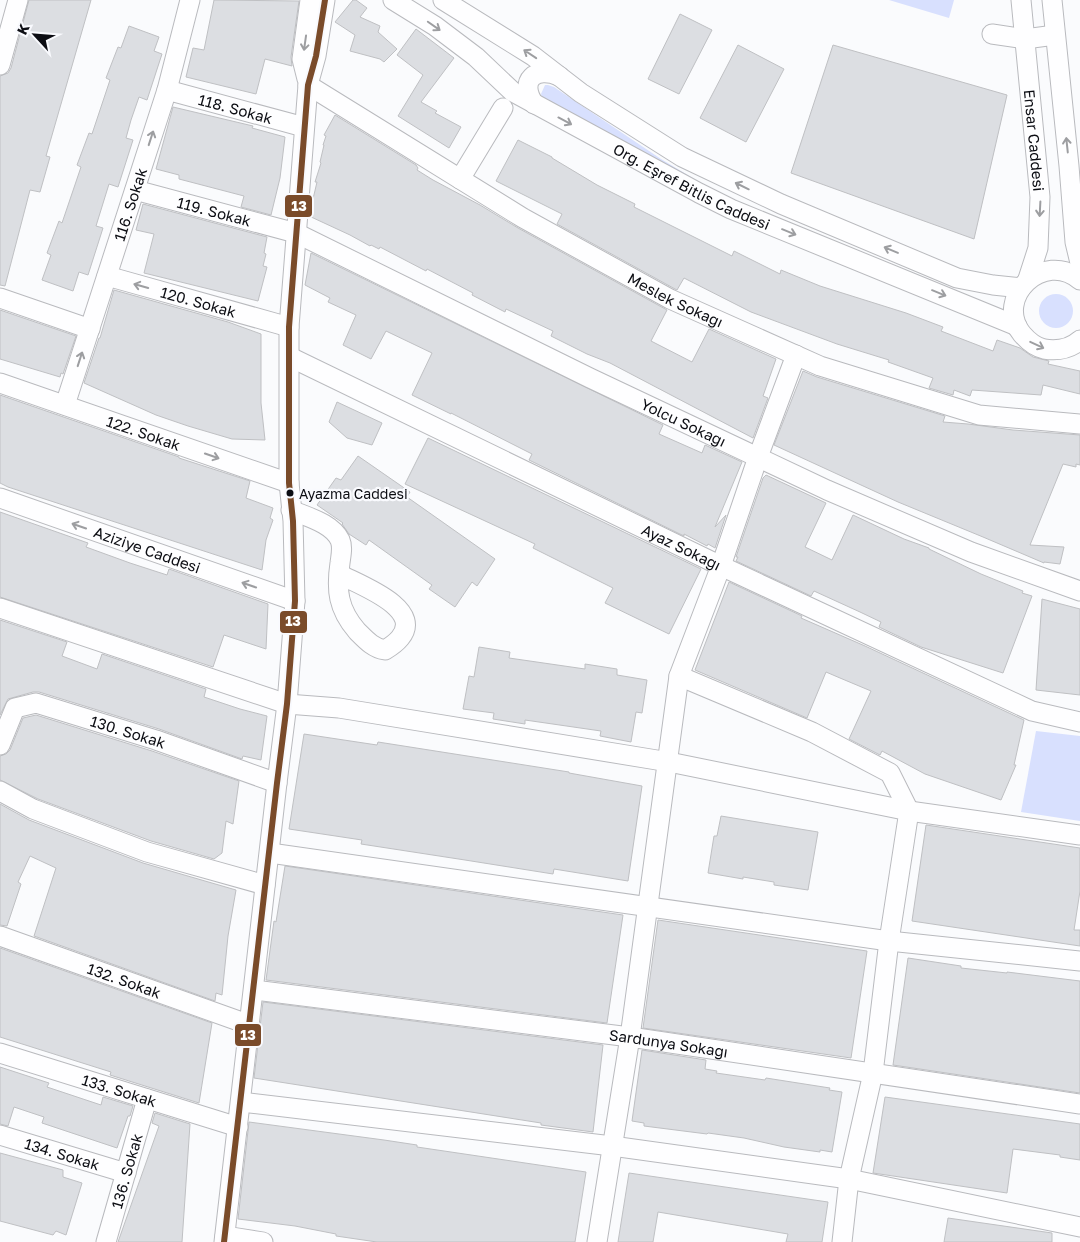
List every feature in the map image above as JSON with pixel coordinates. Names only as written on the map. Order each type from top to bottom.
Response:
[{"type":"street","points":[[0,65],[18,0]]},
{"type":"street","name":"116. Sokak","points":[[65,406],[167,90],[190,0]]},
{"type":"street","points":[[308,85],[302,59],[310,0]]},
{"type":"street","points":[[263,1242],[225,1239],[270,853],[276,783],[288,704],[295,601],[289,483],[289,327],[308,85],[316,56],[325,0]]},
{"type":"street","name":"Org. Eşref Bitlis Caddesi","points":[[393,0],[435,26],[476,57],[513,92],[699,193],[1017,326],[1028,340],[1038,347],[1058,350],[1065,349],[1079,342]]},
{"type":"street","name":"Org. Eşref Bitlis Caddesi","points":[[443,0],[533,56],[581,93],[682,157],[781,204],[957,278],[993,286],[1024,284],[1037,274],[1050,270],[1063,271],[1080,280]]},
{"type":"street","name":"Ensar Caddesi","points":[[1020,0],[1026,39],[1040,197],[1038,248],[1024,284]]},
{"type":"street","name":"Ensar Caddesi","points":[[1052,0],[1075,242],[1080,263]]},
{"type":"street","points":[[992,34],[1026,39],[1055,35]]},
{"type":"street","points":[[534,104],[528,95],[527,88],[533,76],[540,72],[550,72],[560,77]]},
{"type":"street","name":"Meslek Sokağı","points":[[308,85],[523,218],[670,299],[820,366],[979,415],[1080,424]]},
{"type":"street","name":"118. Sokak","points":[[167,90],[304,128]]},
{"type":"street","points":[[460,179],[502,108]]},
{"type":"street","name":"119. Sokak","points":[[135,190],[296,233]]},
{"type":"street","name":"Yolcu Sokağı","points":[[296,233],[590,378],[827,490],[971,552],[1079,585]]},
{"type":"street","name":"120. Sokak","points":[[107,276],[289,327]]},
{"type":"street","points":[[1017,326],[1014,318],[1014,304],[1024,284]]},
{"type":"street","points":[[0,298],[90,330]]},
{"type":"street","points":[[597,1242],[630,1037],[669,762],[679,676],[721,566],[758,457],[796,355]]},
{"type":"street","name":"Ayaz Sokağı","points":[[290,357],[721,566],[1032,712],[1080,722]]},
{"type":"street","name":"122. Sokak","points":[[0,383],[289,483]]},
{"type":"street","name":"Aziziye Caddesi","points":[[0,498],[295,601]]},
{"type":"street","points":[[291,510],[335,532],[341,542],[342,552],[339,574]]},
{"type":"street","points":[[0,608],[288,704],[339,708],[669,762],[909,811],[1080,835]]},
{"type":"street","points":[[679,676],[812,732],[890,773],[909,811],[889,940],[873,1073],[849,1179],[842,1242]]},
{"type":"street","name":"130. Sokak","points":[[0,745],[15,708],[36,703],[156,740],[276,783]]},
{"type":"street","points":[[0,791],[33,810],[147,852],[266,885]]},
{"type":"street","points":[[270,853],[889,940],[1080,961]]},
{"type":"street","name":"132. Sokak","points":[[0,936],[250,1025]]},
{"type":"street","name":"Sardunya Sokağı","points":[[254,990],[630,1037],[1080,1104]]},
{"type":"street","name":"133. Sokak","points":[[0,1053],[238,1127]]},
{"type":"street","name":"136. Sokak","points":[[106,1242],[147,1099]]},
{"type":"street","points":[[241,1102],[612,1146],[849,1179],[1080,1227]]},
{"type":"street","name":"134. Sokak","points":[[0,1135],[126,1173]]},
{"type":"shaded area","points":[[889,0],[954,0],[949,18]]},
{"type":"shaded area","points":[[545,85],[554,87],[661,159],[696,180],[543,100],[541,94]]},
{"type":"shaded area","points":[[1056,294],[1068,299],[1073,311],[1068,323],[1056,328],[1044,323],[1039,311],[1044,299]]},
{"type":"shaded area","points":[[1036,731],[1080,736],[1080,821],[1021,812]]},
{"type":"building","points":[[29,0],[91,0],[46,156],[50,157],[40,192],[30,190],[5,286],[0,285],[0,76],[8,73],[11,68]]},
{"type":"building","points":[[214,0],[299,1],[291,57],[292,66],[265,59],[256,94],[186,77],[193,48],[204,50]]},
{"type":"building","points":[[353,0],[367,8],[360,17],[380,26],[378,32],[397,49],[384,62],[380,59],[350,51],[355,35],[335,22]]},
{"type":"building","points":[[680,14],[712,30],[679,94],[648,79]]},
{"type":"building","points":[[129,26],[159,37],[154,51],[162,54],[147,100],[139,97],[131,120],[126,138],[133,140],[118,187],[109,184],[96,226],[103,228],[88,275],[79,272],[73,291],[42,280],[51,255],[47,253],[59,221],[62,223],[81,167],[77,165],[89,133],[92,134],[110,80],[106,78],[118,47],[121,48]]},
{"type":"building","points":[[416,29],[454,58],[421,102],[437,111],[435,113],[461,127],[449,148],[398,116],[423,75],[397,55]]},
{"type":"building","points":[[738,45],[784,69],[746,142],[700,118]]},
{"type":"building","points":[[833,45],[1007,95],[974,239],[791,173]]},
{"type":"building","points":[[173,107],[253,126],[252,128],[285,137],[280,178],[271,215],[241,207],[244,196],[179,179],[179,175],[156,169]]},
{"type":"building","points":[[335,115],[416,165],[417,170],[433,180],[667,310],[651,341],[692,362],[709,329],[776,359],[763,396],[768,398],[753,438],[610,363],[551,336],[553,331],[506,309],[505,312],[427,269],[426,271],[380,247],[379,249],[370,246],[309,216],[326,136],[324,135]]},
{"type":"building","points":[[518,140],[552,157],[597,185],[635,204],[634,207],[732,256],[734,251],[780,274],[781,270],[820,286],[906,313],[943,327],[941,331],[993,351],[997,340],[1020,348],[1033,357],[1049,361],[1048,364],[1080,371],[1080,394],[1043,385],[1041,395],[972,390],[970,396],[954,390],[953,395],[929,388],[933,378],[888,362],[889,360],[837,344],[751,312],[684,278],[677,290],[557,224],[562,214],[496,181]]},
{"type":"building","points":[[143,204],[267,237],[263,266],[267,267],[258,301],[144,273],[154,234],[136,230]]},
{"type":"building","points":[[311,253],[663,425],[659,434],[702,453],[705,445],[742,462],[715,527],[726,515],[715,548],[684,534],[684,536],[529,460],[532,454],[412,395],[432,353],[386,331],[371,359],[343,345],[356,315],[328,302],[330,298],[305,285]]},
{"type":"building","points":[[114,290],[228,322],[261,334],[261,403],[265,440],[232,439],[188,426],[156,415],[84,383]]},
{"type":"building","points":[[0,310],[76,336],[63,374],[61,373],[60,377],[0,359]]},
{"type":"building","points":[[803,371],[945,416],[943,422],[1080,435],[1080,465],[1076,464],[1076,467],[1063,464],[1030,545],[1064,547],[1060,564],[1044,563],[898,502],[774,445]]},
{"type":"building","points":[[0,395],[250,481],[246,498],[273,508],[270,518],[273,520],[266,540],[262,570],[0,483]]},
{"type":"building","points":[[337,402],[382,423],[372,445],[347,438],[329,422]]},
{"type":"building","points":[[428,438],[701,569],[669,634],[605,603],[613,588],[533,548],[535,544],[405,484]]},
{"type":"building","points":[[358,456],[410,492],[407,497],[495,559],[477,586],[472,582],[455,607],[429,589],[432,585],[369,540],[366,545],[349,534],[343,523],[317,505],[336,478],[341,480]]},
{"type":"building","points":[[766,475],[826,503],[805,547],[832,560],[853,515],[1032,596],[1003,673],[921,647],[879,627],[881,622],[860,612],[814,591],[811,596],[736,561],[763,478]]},
{"type":"building","points":[[0,512],[88,543],[86,547],[130,563],[167,575],[169,569],[268,604],[266,649],[224,635],[213,667],[0,597]]},
{"type":"building","points":[[729,582],[802,616],[801,618],[1024,720],[1014,765],[1016,765],[1001,800],[925,774],[882,751],[880,755],[849,739],[871,691],[826,672],[807,718],[695,670]]},
{"type":"building","points":[[1042,599],[1080,609],[1080,695],[1036,690]]},
{"type":"building","points":[[0,620],[67,642],[62,656],[97,669],[102,654],[206,689],[204,697],[267,716],[261,760],[243,756],[242,759],[159,729],[39,692],[8,699],[0,715]]},
{"type":"building","points":[[479,647],[510,652],[509,658],[585,669],[585,664],[617,669],[617,675],[647,680],[642,713],[636,712],[631,742],[600,736],[601,731],[525,720],[525,724],[493,719],[494,713],[463,709],[469,676],[474,677]]},
{"type":"building","points":[[36,715],[152,751],[239,781],[233,824],[226,821],[222,853],[214,859],[151,841],[38,799],[0,780],[0,756],[10,750],[23,718]]},
{"type":"building","points":[[304,734],[377,745],[378,742],[569,772],[642,786],[628,881],[554,869],[553,874],[361,844],[362,840],[289,829]]},
{"type":"building","points":[[0,804],[29,820],[143,863],[236,890],[228,936],[222,995],[216,993],[215,1001],[34,936],[56,868],[30,856],[18,882],[21,884],[7,926],[0,925]]},
{"type":"building","points":[[721,816],[818,832],[808,890],[774,885],[774,882],[708,873],[714,836],[717,836]]},
{"type":"building","points":[[926,825],[1080,848],[1080,891],[1074,930],[1080,930],[1080,946],[912,921]]},
{"type":"building","points":[[285,866],[623,915],[607,1023],[266,980],[274,921],[276,922]]},
{"type":"building","points":[[658,920],[867,951],[851,1058],[643,1028]]},
{"type":"building","points":[[0,948],[212,1023],[199,1103],[110,1075],[111,1072],[0,1037]]},
{"type":"building","points":[[908,958],[961,966],[961,968],[1080,981],[1080,1093],[893,1065]]},
{"type":"building","points":[[263,1002],[603,1045],[593,1132],[254,1078]]},
{"type":"building","points":[[642,1050],[706,1060],[705,1069],[717,1071],[716,1073],[765,1080],[766,1078],[830,1088],[829,1090],[842,1092],[832,1152],[784,1147],[744,1138],[708,1133],[644,1126],[644,1123],[632,1121]]},
{"type":"building","points":[[0,1067],[49,1083],[47,1087],[101,1105],[103,1097],[133,1106],[117,1148],[42,1123],[44,1117],[14,1107],[8,1126],[0,1124]]},
{"type":"building","points":[[885,1097],[1080,1124],[1080,1160],[1060,1157],[1060,1155],[1013,1149],[1007,1193],[873,1173]]},
{"type":"building","points":[[155,1113],[190,1124],[182,1242],[118,1242],[159,1126],[152,1123]]},
{"type":"building","points":[[249,1122],[384,1140],[417,1145],[417,1147],[586,1172],[575,1242],[377,1242],[336,1236],[336,1234],[295,1226],[238,1219]]},
{"type":"building","points":[[0,1153],[63,1170],[63,1177],[82,1183],[66,1235],[56,1231],[53,1235],[0,1221]]},
{"type":"building","points":[[629,1173],[828,1202],[822,1242],[786,1242],[788,1234],[658,1212],[653,1242],[618,1242]]},
{"type":"building","points":[[948,1218],[1052,1233],[1052,1242],[944,1242]]},
{"type":"transit line","name":"13","points":[[224,1242],[287,704],[295,601],[293,521],[289,483],[289,327],[308,85],[316,56],[325,0]]},
{"type":"place","name":"Ayazma Caddesi","points":[[290,493]]}]
